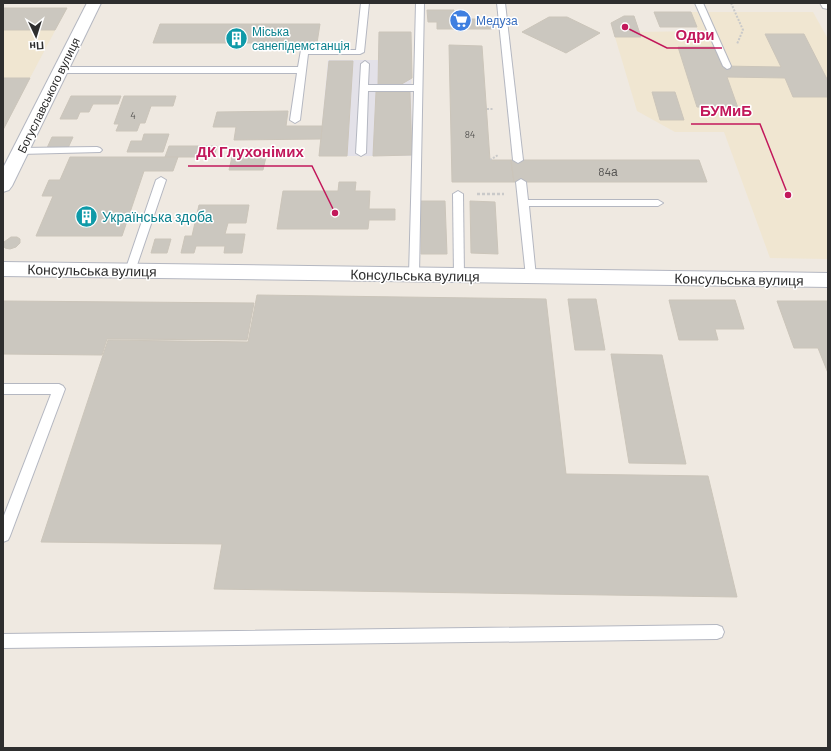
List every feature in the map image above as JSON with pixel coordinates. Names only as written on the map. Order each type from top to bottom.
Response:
[{"type":"street","name":"Богуславського вулиця","points":[[3,186],[94,3]]},
{"type":"street","name":"Консульська вулиця","points":[[3,269],[828,280]]},
{"type":"lane","points":[[295,120],[304,52],[360,52],[365,3]]},
{"type":"lane","points":[[414,275],[420,3]]},
{"type":"lane","points":[[501,3],[518,160]]},
{"type":"lane","points":[[699,3],[727,66]]},
{"type":"lane","points":[[361,153],[365,64]]},
{"type":"lane","points":[[60,70],[302,70]]},
{"type":"lane","points":[[364,88],[418,88]]},
{"type":"lane","points":[[20,151],[97,150]]},
{"type":"lane","points":[[130,271],[160,180]]},
{"type":"lane","points":[[521,182],[531,277]]},
{"type":"lane","points":[[458,194],[460,276]]},
{"type":"lane","points":[[523,203],[658,203]]},
{"type":"lane","points":[[3,389],[59,389],[3,536]]},
{"type":"lane","points":[[3,641],[717,632]]},
{"type":"path","points":[[727,66],[743,30],[731,3]]},
{"type":"shaded area","points":[[3,8],[67,8],[30,78],[3,78]]},
{"type":"shaded area","points":[[691,12],[813,12],[828,39],[828,259],[770,258],[724,132],[675,132],[637,111],[615,37],[641,37],[639,32],[698,31]]},
{"type":"shaded area","points":[[379,32],[411,32],[412,156],[319,156],[328,60],[378,60]]},
{"type":"building","points":[[3,8],[67,8],[55,30],[3,30]]},
{"type":"building","name":"Медуза","points":[[427,10],[454,10],[454,19],[492,19],[494,29],[437,29],[437,22],[428,22]]},
{"type":"building","points":[[654,12],[691,12],[697,27],[660,27]]},
{"type":"building","points":[[624,16],[634,16],[641,37],[615,37],[611,23]]},
{"type":"building","points":[[549,17],[567,17],[600,33],[566,53],[522,32]]},
{"type":"building","name":"Міська санепідемстанція","points":[[160,24],[320,24],[317,43],[153,43]]},
{"type":"building","points":[[379,32],[411,32],[412,78],[400,85],[378,85]]},
{"type":"building","points":[[765,34],[804,34],[828,81],[828,97],[793,97],[785,78],[727,77],[738,108],[697,107],[678,47],[715,47],[722,66],[781,67]]},
{"type":"building","points":[[449,45],[482,46],[490,160],[511,160],[514,182],[452,182]]},
{"type":"building","points":[[329,61],[353,61],[347,156],[319,156]]},
{"type":"building","points":[[3,78],[30,78],[3,130]]},
{"type":"building","points":[[376,92],[410,92],[412,155],[373,156]]},
{"type":"building","points":[[652,92],[675,92],[684,120],[660,120]]},
{"type":"building","points":[[71,96],[121,96],[118,104],[93,104],[89,112],[80,112],[77,119],[60,119]]},
{"type":"building","points":[[124,96],[176,96],[173,106],[151,106],[145,123],[140,123],[137,131],[116,131],[119,124],[114,124]]},
{"type":"building","points":[[288,111],[286,126],[322,126],[321,139],[234,140],[236,127],[213,127],[217,112]]},
{"type":"building","points":[[144,134],[169,134],[163,152],[127,152],[131,141],[142,141]]},
{"type":"building","points":[[52,137],[73,137],[68,148],[47,148]]},
{"type":"building","points":[[169,146],[217,146],[214,157],[165,157]]},
{"type":"building","name":"Українська здоба","points":[[70,157],[178,157],[173,171],[144,171],[122,236],[36,236],[53,196],[42,196],[49,180],[60,180]]},
{"type":"building","points":[[232,157],[266,157],[263,170],[229,170]]},
{"type":"building","points":[[511,160],[699,160],[707,182],[514,182]]},
{"type":"building","points":[[339,182],[356,182],[355,191],[370,191],[369,209],[395,209],[395,220],[369,220],[368,229],[277,229],[283,191],[338,191]]},
{"type":"building","points":[[421,201],[445,201],[447,254],[421,254]]},
{"type":"building","points":[[470,201],[495,202],[498,254],[471,253]]},
{"type":"building","points":[[199,205],[249,205],[246,223],[228,223],[225,234],[245,234],[242,253],[224,253],[225,246],[196,246],[194,253],[181,253],[185,236],[192,236]]},
{"type":"building","points":[[11,237],[17,237],[20,239],[20,243],[16,247],[10,249],[5,248],[3,245],[4,242]]},
{"type":"building","points":[[155,239],[171,239],[167,253],[151,253]]},
{"type":"building","points":[[257,295],[546,299],[566,474],[708,476],[737,597],[214,589],[222,544],[41,542],[108,340],[248,342]]},
{"type":"building","points":[[568,299],[596,299],[605,350],[575,350]]},
{"type":"building","points":[[669,300],[735,300],[744,329],[715,329],[718,340],[679,340]]},
{"type":"building","points":[[3,301],[254,303],[247,340],[107,339],[102,355],[3,354]]},
{"type":"building","points":[[777,301],[828,301],[828,373],[818,348],[794,348]]},
{"type":"building","points":[[611,354],[662,355],[686,464],[629,463]]},
{"type":"place","name":"Медуза","points":[[460,20]]},
{"type":"place","name":"Одри","points":[[625,27]]},
{"type":"place","name":"Міська санепідемстанція","points":[[236,38]]},
{"type":"place","name":"БУМиБ","points":[[788,195]]},
{"type":"place","name":"ДК Глухонімих","points":[[335,213]]},
{"type":"place","name":"Українська здоба","points":[[87,216]]}]
